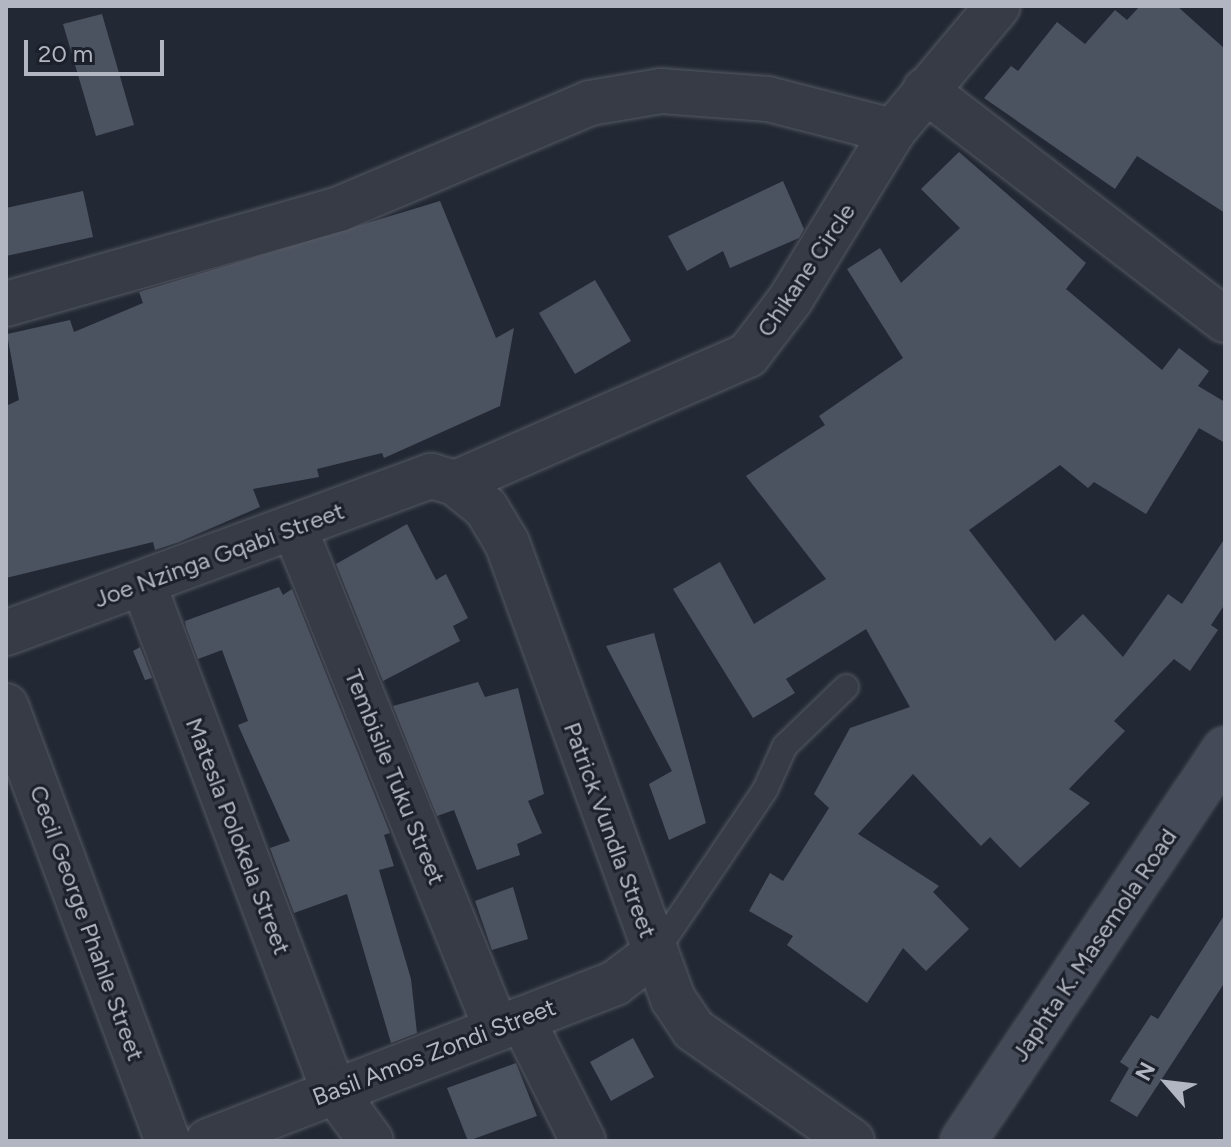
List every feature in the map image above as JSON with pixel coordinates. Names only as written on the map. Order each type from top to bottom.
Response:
[{"type":"main road","name":"Japhta K. Masemola Road","points":[[963,1141],[1225,749]]},
{"type":"street","name":"Chikane Circle","points":[[443,480],[748,355],[790,300],[893,131],[998,6]]},
{"type":"street","points":[[925,90],[1225,320]]},
{"type":"street","points":[[6,304],[339,209],[590,103],[661,91],[754,98],[893,131]]},
{"type":"street","name":"Joe Nzinga Gqabi Street","points":[[6,633],[294,527],[443,480]]},
{"type":"street","name":"Patrick Vundla Street","points":[[443,480],[486,508],[507,543],[655,953],[694,1030],[852,1141]]},
{"type":"street","name":"Tembisile Tuku Street","points":[[294,527],[509,1023],[583,1141]]},
{"type":"street","name":"Matesla Polokela Street","points":[[143,583],[333,1089],[371,1141]]},
{"type":"street","name":"Cecil George Phahle Street","points":[[6,706],[168,1141]]},
{"type":"street","name":"Basil Amos Zondi Street","points":[[208,1141],[333,1089],[615,983],[655,953]]},
{"type":"lane","points":[[655,953],[765,790],[785,746],[846,687]]},
{"type":"building","points":[[1140,6],[1177,6],[1225,49],[1225,213],[1137,156],[1115,189],[984,98],[1011,66],[1018,71],[1057,22],[1085,44],[1115,10],[1127,20]]},
{"type":"building","points":[[102,14],[134,125],[96,136],[63,24]]},
{"type":"building","points":[[959,152],[1086,263],[1066,289],[1162,370],[1179,348],[1209,371],[1198,386],[1225,402],[1225,443],[1199,428],[1146,514],[1094,482],[1088,488],[1060,465],[969,530],[1055,641],[1083,614],[1123,657],[1168,594],[1182,604],[1225,538],[1225,604],[1211,625],[1218,630],[1190,671],[1174,659],[1114,721],[1125,731],[1069,789],[1090,803],[1020,868],[990,837],[981,846],[913,774],[858,834],[939,886],[933,892],[969,929],[926,971],[903,948],[867,1003],[787,945],[793,936],[749,911],[770,873],[783,881],[829,808],[814,794],[850,728],[910,707],[866,629],[786,679],[795,693],[753,718],[673,589],[720,562],[754,624],[826,579],[746,476],[825,425],[819,416],[903,358],[847,269],[880,248],[901,283],[960,228],[921,189]]},
{"type":"building","points":[[783,181],[804,229],[799,238],[730,268],[723,251],[687,271],[668,236]]},
{"type":"building","points":[[83,191],[93,237],[6,256],[6,208]]},
{"type":"building","points":[[440,201],[496,338],[514,328],[500,406],[384,458],[382,453],[317,469],[319,477],[253,489],[260,507],[179,542],[155,550],[153,542],[6,578],[6,406],[19,400],[7,334],[70,320],[74,332],[143,303],[139,292]]},
{"type":"building","points":[[595,280],[631,341],[575,374],[539,313]]},
{"type":"building","points":[[407,524],[436,580],[446,574],[468,618],[453,626],[460,641],[383,681],[336,564]]},
{"type":"building","points":[[279,587],[283,595],[292,589],[390,833],[384,835],[394,866],[379,870],[411,979],[417,1033],[391,1043],[347,894],[294,913],[270,848],[290,841],[238,725],[248,721],[222,650],[198,659],[186,627],[185,621]]},
{"type":"building","points":[[654,633],[706,823],[669,840],[649,784],[672,771],[606,646]]},
{"type":"building","points":[[140,647],[152,678],[145,680],[133,651]]},
{"type":"building","points":[[478,682],[485,697],[518,688],[544,794],[528,801],[542,833],[517,844],[520,855],[477,870],[454,810],[437,816],[393,706]]},
{"type":"building","points":[[513,887],[528,939],[492,950],[475,901]]},
{"type":"building","points":[[1225,914],[1225,982],[1137,1117],[1110,1101],[1129,1068],[1120,1062],[1151,1015],[1158,1019]]},
{"type":"building","points":[[633,1038],[654,1077],[611,1101],[590,1062]]},
{"type":"building","points":[[516,1063],[537,1116],[468,1141],[447,1088]]}]
